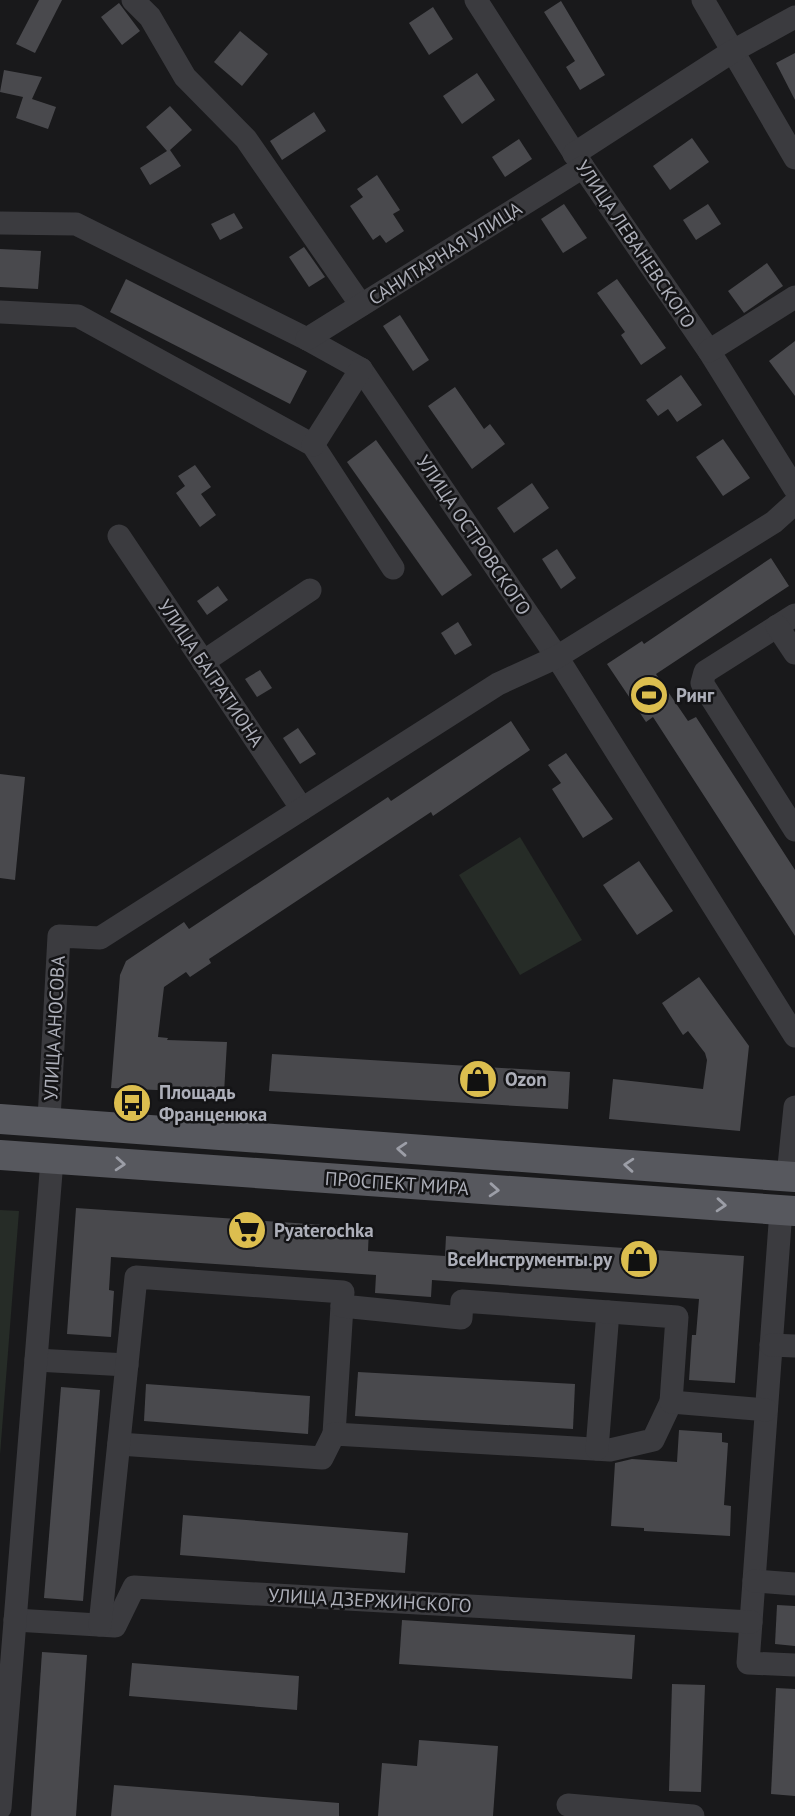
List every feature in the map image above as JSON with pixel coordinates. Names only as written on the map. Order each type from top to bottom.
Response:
[{"type":"main road","name":"ПРОСПЕКТ МИРА","points":[[0,1105],[60,1122]]},
{"type":"main road","name":"ПРОСПЕКТ МИРА","points":[[0,1119],[792,1177]]},
{"type":"main road","name":"ПРОСПЕКТ МИРА","points":[[0,1155],[788,1210]]},
{"type":"street","points":[[133,0],[150,17],[185,77],[246,139],[361,305]]},
{"type":"street","name":"УЛИЦА ЛЕВАНЕВСКОГО","points":[[476,0],[578,161],[709,351],[795,489]]},
{"type":"street","points":[[703,0],[795,158]]},
{"type":"street","name":"САНИТАРНАЯ УЛИЦА","points":[[307,339],[578,161],[733,51],[795,17]]},
{"type":"street","name":"УЛИЦА ОСТРОВСКОГО","points":[[0,223],[76,224],[307,339],[361,369],[557,657],[795,1036]]},
{"type":"street","points":[[709,351],[795,297]]},
{"type":"street","points":[[0,312],[78,316],[313,445],[393,568]]},
{"type":"street","points":[[313,445],[361,369]]},
{"type":"street","points":[[302,809],[498,684],[557,657],[774,522],[795,503]]},
{"type":"street","name":"УЛИЦА БАГРАТИОНА","points":[[119,536],[302,809]]},
{"type":"street","points":[[203,662],[310,590]]},
{"type":"street","points":[[795,653],[786,621],[705,672],[702,683],[795,830]]},
{"type":"street","name":"УЛИЦА АНОСОВА","points":[[60,1122],[59,936],[100,938],[302,809]]},
{"type":"street","points":[[792,1177],[795,1107]]},
{"type":"street","points":[[0,1808],[52,1160]]},
{"type":"street","points":[[788,1210],[771,1345],[748,1662],[795,1665]]},
{"type":"street","points":[[15,1620],[100,1625],[136,1277],[343,1292],[334,1434],[322,1458],[119,1444]]},
{"type":"street","points":[[334,1434],[610,1450],[653,1440],[671,1402],[677,1317],[462,1301],[461,1318],[342,1306]]},
{"type":"street","points":[[597,1449],[608,1312]]},
{"type":"street","points":[[771,1345],[795,1346]]},
{"type":"street","points":[[36,1360],[127,1365]]},
{"type":"street","points":[[671,1402],[766,1410]]},
{"type":"street","points":[[754,1581],[795,1584]]},
{"type":"street","name":"УЛИЦА ДЗЕРЖИНСКОГО","points":[[100,1625],[115,1626],[134,1587],[751,1622]]},
{"type":"street","points":[[568,1805],[693,1816]]},
{"type":"shaded area","points":[[520,837],[582,940],[520,975],[459,875]]},
{"type":"shaded area","points":[[0,1210],[19,1211],[0,1455]]},
{"type":"building","points":[[39,0],[62,0],[35,53],[16,44]]},
{"type":"building","points":[[561,1],[605,75],[580,90],[566,67],[575,61],[544,12]]},
{"type":"building","points":[[119,3],[140,31],[122,45],[101,17]]},
{"type":"building","points":[[433,7],[453,39],[429,55],[409,23]]},
{"type":"building","points":[[240,31],[268,54],[242,86],[214,62]]},
{"type":"building","points":[[795,53],[795,100],[776,63]]},
{"type":"building","points":[[4,70],[42,77],[32,99],[56,107],[48,129],[16,118],[23,97],[0,92]]},
{"type":"building","points":[[477,73],[495,100],[462,124],[443,96]]},
{"type":"building","points":[[170,106],[192,130],[170,150],[181,166],[150,185],[140,168],[167,151],[146,127]]},
{"type":"building","points":[[314,112],[326,131],[282,160],[270,141]]},
{"type":"building","points":[[692,138],[709,162],[670,190],[653,166]]},
{"type":"building","points":[[519,139],[532,159],[505,177],[492,157]]},
{"type":"building","points":[[377,175],[400,210],[393,214],[404,231],[386,243],[380,235],[373,240],[350,206],[363,197],[357,189]]},
{"type":"building","points":[[564,204],[587,238],[563,253],[541,219]]},
{"type":"building","points":[[708,204],[721,224],[696,240],[683,220]]},
{"type":"building","points":[[234,213],[243,228],[220,240],[211,224]]},
{"type":"building","points":[[304,247],[325,277],[309,287],[289,257]]},
{"type":"building","points":[[0,249],[41,251],[38,289],[0,287]]},
{"type":"building","points":[[767,263],[783,286],[744,313],[728,291]]},
{"type":"building","points":[[126,279],[307,371],[290,404],[110,312]]},
{"type":"building","points":[[617,279],[666,348],[641,365],[621,335],[625,332],[597,293]]},
{"type":"building","points":[[400,315],[429,360],[413,371],[383,326]]},
{"type":"building","points":[[795,341],[795,396],[769,361]]},
{"type":"building","points":[[681,375],[702,405],[677,422],[668,409],[658,416],[646,400]]},
{"type":"building","points":[[455,387],[484,429],[490,424],[505,444],[472,469],[428,406]]},
{"type":"building","points":[[723,439],[750,478],[723,496],[696,457]]},
{"type":"building","points":[[376,440],[472,575],[442,596],[347,462]]},
{"type":"building","points":[[195,465],[211,487],[201,494],[216,515],[200,527],[176,493],[185,486],[178,476]]},
{"type":"building","points":[[532,483],[549,508],[514,533],[497,508]]},
{"type":"building","points":[[557,549],[576,578],[561,589],[542,559]]},
{"type":"building","points":[[771,558],[789,586],[656,674],[688,721],[696,717],[795,870],[795,936],[653,717],[646,722],[607,664],[642,641],[644,644]]},
{"type":"building","points":[[218,586],[228,600],[207,615],[197,601]]},
{"type":"building","points":[[458,622],[472,645],[455,655],[441,633]]},
{"type":"building","points":[[260,670],[272,688],[257,697],[245,679]]},
{"type":"building","points":[[511,721],[530,750],[433,816],[431,812],[209,959],[211,963],[190,977],[186,972],[164,987],[158,1037],[168,1038],[167,1040],[227,1042],[224,1093],[111,1088],[120,975],[126,961],[184,922],[189,929],[388,797],[391,801]]},
{"type":"building","points":[[298,728],[316,754],[300,764],[283,738]]},
{"type":"building","points":[[566,753],[613,819],[583,838],[552,789],[561,783],[548,765]]},
{"type":"building","points":[[0,774],[25,777],[15,880],[0,878]]},
{"type":"building","points":[[639,861],[673,911],[637,935],[603,885]]},
{"type":"building","points":[[699,977],[749,1046],[740,1131],[609,1119],[613,1079],[703,1089],[707,1060],[705,1053],[688,1031],[683,1035],[662,1003]]},
{"type":"building","points":[[272,1054],[570,1072],[568,1109],[269,1091]]},
{"type":"building","points":[[76,1208],[369,1228],[368,1251],[445,1256],[446,1236],[744,1256],[735,1383],[689,1380],[692,1335],[696,1335],[699,1299],[432,1280],[431,1297],[375,1293],[376,1275],[111,1257],[109,1290],[114,1291],[111,1337],[67,1334]]},
{"type":"building","points":[[358,1372],[575,1384],[573,1429],[355,1416]]},
{"type":"building","points":[[146,1384],[310,1396],[308,1434],[144,1421]]},
{"type":"building","points":[[61,1387],[100,1390],[83,1601],[44,1598]]},
{"type":"building","points":[[679,1430],[722,1433],[722,1442],[728,1443],[724,1505],[731,1506],[730,1536],[644,1531],[644,1528],[611,1526],[615,1463],[632,1459],[677,1462]]},
{"type":"building","points":[[183,1515],[408,1533],[405,1573],[180,1555]]},
{"type":"building","points":[[777,1605],[795,1606],[795,1646],[775,1644]]},
{"type":"building","points":[[402,1620],[635,1635],[632,1679],[399,1664]]},
{"type":"building","points":[[42,1652],[87,1655],[76,1816],[31,1816]]},
{"type":"building","points":[[132,1663],[299,1676],[297,1710],[129,1696]]},
{"type":"building","points":[[672,1684],[705,1685],[701,1792],[669,1791]]},
{"type":"building","points":[[776,1688],[795,1689],[795,1796],[771,1794]]},
{"type":"building","points":[[419,1740],[498,1746],[493,1816],[378,1816],[382,1763],[417,1766]]},
{"type":"building","points":[[114,1785],[339,1803],[339,1816],[111,1816]]},
{"type":"place","name":"Ринг","points":[[649,695]]},
{"type":"place","name":"Ozon","points":[[478,1079]]},
{"type":"place","name":"Площадь Франценюка","points":[[132,1103]]},
{"type":"place","name":"Pyaterochka","points":[[247,1230]]},
{"type":"place","name":"ВсеИнструменты.ру","points":[[639,1259]]}]
